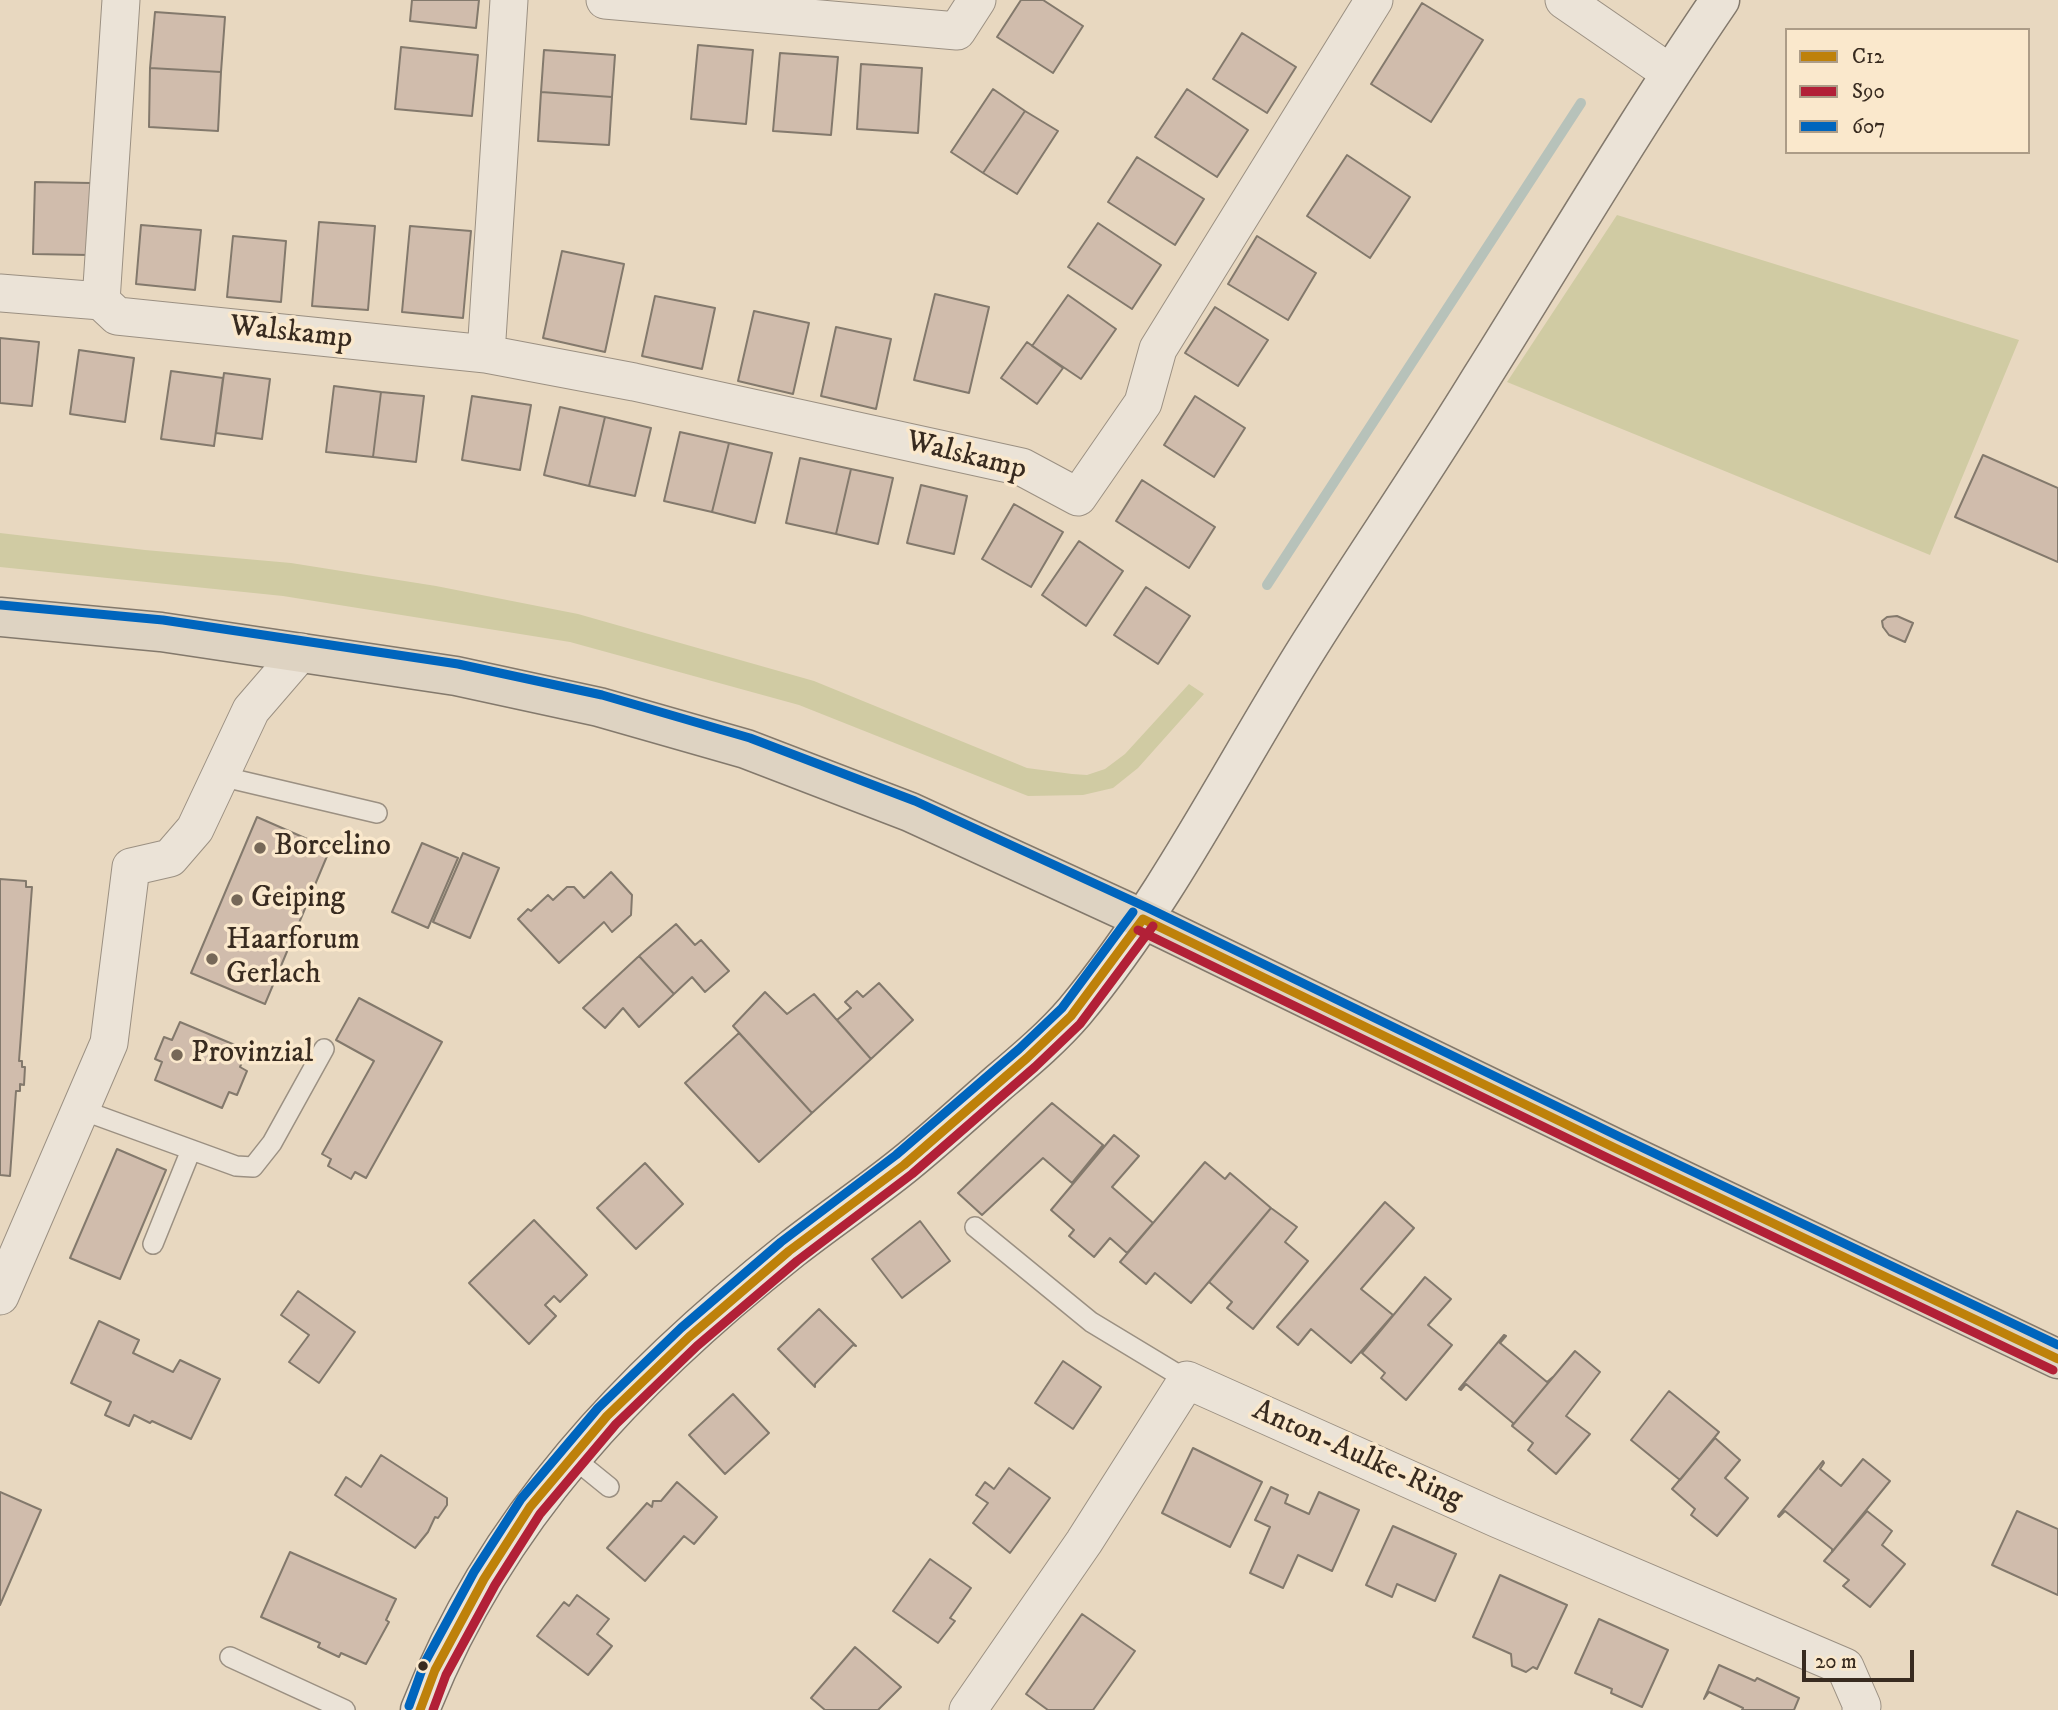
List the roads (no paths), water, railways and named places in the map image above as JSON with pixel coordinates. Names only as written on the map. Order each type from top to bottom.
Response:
[{"type":"main road","points":[[420,1710],[435,1670],[484,1579],[530,1507],[607,1416],[716,1314],[789,1251],[904,1165],[1071,1016],[1143,919],[1234,773],[1307,648],[1478,383],[1670,73],[1720,0]]},
{"type":"main road","points":[[0,617],[161,632],[456,676],[573,701],[746,749],[910,812],[1143,919],[2058,1359]]},
{"type":"street","points":[[101,301],[121,0]]},
{"type":"street","points":[[486,354],[509,0]]},
{"type":"street","points":[[605,0],[957,31],[977,0]]},
{"type":"street","name":"Walskamp","points":[[0,292],[101,301],[117,316],[486,354],[648,385],[1022,467],[1078,497],[1143,403],[1158,349],[1374,0]]},
{"type":"street","points":[[1564,0],[1670,73]]},
{"type":"street","points":[[0,1296],[12,1237],[82,1110],[109,1043],[131,867],[170,858],[195,829],[251,710],[301,652]]},
{"type":"street","points":[[972,1709],[1084,1542],[1187,1380]]},
{"type":"street","name":"Anton-Aulke-Ring","points":[[1187,1380],[1498,1519],[1845,1667],[1862,1706],[1861,1710]]},
{"type":"lane","points":[[220,776],[377,813]]},
{"type":"lane","points":[[82,1110],[236,1166],[253,1167],[272,1143],[324,1049]]},
{"type":"lane","points":[[153,1244],[191,1150]]},
{"type":"lane","points":[[975,1227],[1091,1322],[1187,1380]]},
{"type":"lane","points":[[572,1457],[609,1487]]},
{"type":"lane","points":[[230,1657],[345,1710]]},
{"type":"waterway","points":[[1267,585],[1581,103]]},
{"type":"place","name":"Borcelino","points":[[260,848]]},
{"type":"place","name":"Geiping","points":[[237,900]]},
{"type":"place","name":"Haarforum Gerlach","points":[[212,959]]},
{"type":"place","name":"Provinzial","points":[[177,1055]]}]
